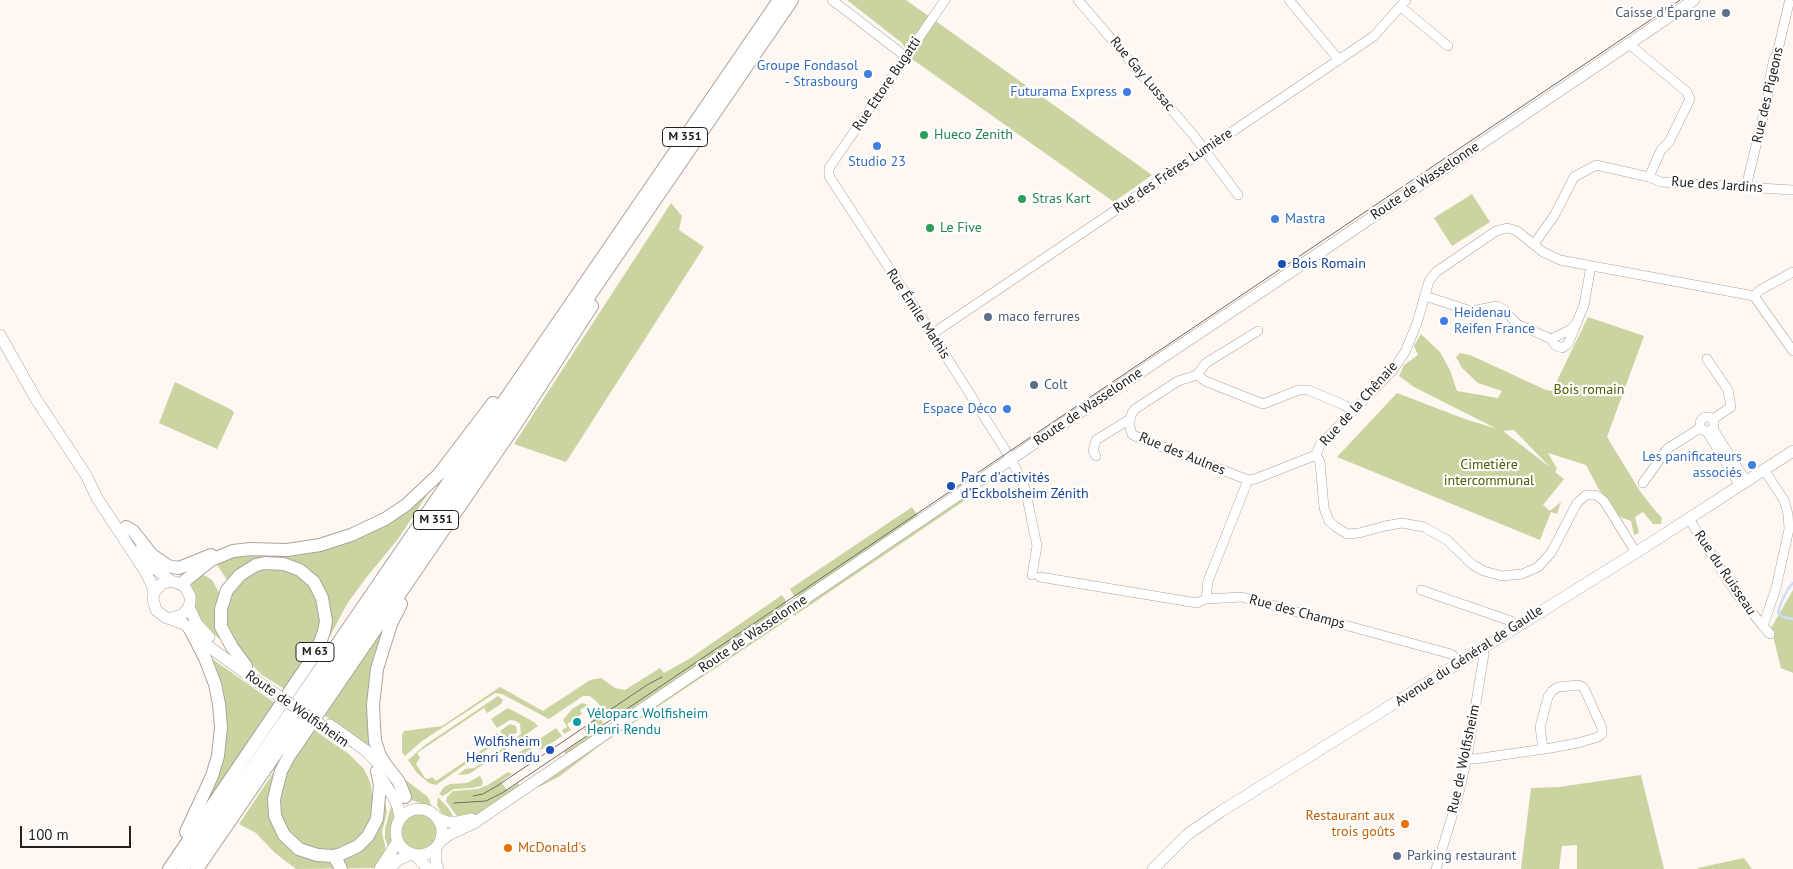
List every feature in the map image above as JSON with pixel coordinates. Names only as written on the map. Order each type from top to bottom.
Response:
[{"type":"highway","name":"M 351","points":[[183,869],[779,0]]},
{"type":"highway","name":"M 351","points":[[197,869],[792,0]]},
{"type":"highway","points":[[377,771],[380,785],[378,809],[373,828],[358,846],[341,854],[318,856],[299,849],[284,835],[278,826],[273,808],[274,799],[281,771],[289,756],[495,456],[571,341],[674,172]]},
{"type":"highway","points":[[176,582],[211,560],[233,550],[304,548],[334,541],[367,528],[406,505],[439,474],[545,330],[591,274]]},
{"type":"highway","points":[[405,797],[398,782],[384,764],[375,741],[374,705],[377,669],[391,624],[412,586],[465,506],[495,456]]},
{"type":"highway","points":[[126,527],[134,531],[158,559],[168,566],[178,568],[233,546],[250,544],[277,546],[303,544],[367,528]]},
{"type":"highway","name":"M 63","points":[[169,869],[303,672],[319,645],[326,621],[322,598],[314,582],[293,566],[275,563],[256,565],[240,575],[227,590],[221,609],[222,626],[232,647],[246,666]]},
{"type":"highway","points":[[163,869],[192,821],[208,786],[215,766],[220,741],[218,693],[208,666],[189,628]]},
{"type":"highway","points":[[375,741],[385,751],[393,764]]},
{"type":"highway","points":[[332,856],[341,869]]},
{"type":"main road","name":"Route de Wasselonne","points":[[439,845],[450,834],[465,828],[484,816],[1694,0]]},
{"type":"main road","points":[[0,335],[36,399],[86,475],[97,498],[145,571],[154,593]]},
{"type":"main road","name":"Avenue du Général de Gaulle","points":[[1153,869],[1188,834],[1220,812],[1793,451]]},
{"type":"main road","points":[[86,475],[102,493],[153,567],[185,587],[190,596],[189,607],[182,615],[171,618],[165,617],[156,610],[153,599],[154,593],[161,584],[176,582]]},
{"type":"main road","name":"Route de Wolfisheim","points":[[189,607],[197,624],[205,634],[246,666],[260,680]]},
{"type":"main road","name":"Route de Wolfisheim","points":[[171,618],[189,628],[212,649],[374,758],[410,804],[419,808]]},
{"type":"main road","name":"Route de Wolfisheim","points":[[329,727],[377,771],[394,798],[400,819]]},
{"type":"main road","points":[[428,869],[413,855],[403,849],[398,842],[396,832],[400,819],[406,812],[419,808],[428,810],[439,819],[447,822],[458,822],[484,816]]},
{"type":"main road","points":[[438,869],[436,863],[443,832],[439,819]]},
{"type":"main road","points":[[380,869],[398,842]]},
{"type":"main road","points":[[389,869],[398,860],[413,855],[428,854],[439,845]]},
{"type":"street","points":[[832,0],[905,56]]},
{"type":"street","name":"Rue Ettore Bugatti","points":[[829,168],[945,0]]},
{"type":"street","name":"Rue Gay Lussac","points":[[1078,0],[1205,149],[1238,196]]},
{"type":"street","points":[[1289,0],[1339,60]]},
{"type":"street","name":"Rue des Pigeons","points":[[1746,187],[1788,2]]},
{"type":"street","points":[[1404,4],[1448,46]]},
{"type":"street","name":"Rue des Frères Lumière","points":[[932,334],[1374,36],[1404,4]]},
{"type":"street","points":[[1629,44],[1687,92],[1690,99],[1669,142],[1661,150],[1649,177]]},
{"type":"street","name":"Rue des Jardins","points":[[1534,244],[1554,216],[1574,177],[1596,165],[1649,177],[1661,182],[1793,190]]},
{"type":"street","name":"Rue Émile Mathis","points":[[829,168],[829,176],[1011,459],[1024,488],[1037,546],[1036,576]]},
{"type":"street","name":"Rue de la Chênaie","points":[[1248,480],[1316,455],[1320,445],[1393,370],[1405,352],[1417,324],[1429,281],[1436,272],[1496,231],[1507,228],[1517,231],[1543,252],[1560,260],[1754,296]]},
{"type":"street","points":[[1425,296],[1471,311],[1496,306],[1504,310],[1517,324],[1551,339],[1555,345],[1562,348],[1568,344],[1578,322],[1584,305],[1592,266]]},
{"type":"street","points":[[1793,272],[1760,290],[1754,296],[1793,351]]},
{"type":"street","points":[[1551,339],[1570,330],[1578,322]]},
{"type":"street","points":[[1258,331],[1206,363],[1197,375],[1205,381],[1263,404],[1299,390],[1308,390],[1344,405],[1353,411]]},
{"type":"street","points":[[1643,483],[1667,449],[1708,427],[1731,407],[1728,390],[1707,360]]},
{"type":"street","name":"Rue des Aulnes","points":[[1197,375],[1178,381],[1135,410],[1130,419],[1129,429],[1135,436],[1248,480]]},
{"type":"street","name":"Rue des Aulnes","points":[[1096,456],[1093,451],[1096,440],[1130,419]]},
{"type":"street","points":[[1708,427],[1743,484]]},
{"type":"street","points":[[1316,455],[1320,462],[1324,508],[1329,521],[1347,534],[1402,523],[1424,527],[1447,540],[1473,565],[1484,571],[1502,576],[1522,574],[1538,567],[1552,553],[1575,505],[1586,495],[1596,495],[1604,501],[1636,551]]},
{"type":"street","points":[[1763,626],[1776,588],[1789,529],[1788,514],[1784,500],[1764,470]]},
{"type":"street","points":[[1206,599],[1208,581],[1248,480]]},
{"type":"street","name":"Rue du Ruisseau","points":[[1689,518],[1736,593],[1770,634]]},
{"type":"street","name":"Rue des Champs","points":[[1036,576],[1198,603],[1206,599],[1242,597],[1451,654],[1460,662]]},
{"type":"street","points":[[1421,590],[1511,621],[1516,626]]},
{"type":"street","name":"Rue de Wolfisheim","points":[[1436,869],[1458,797],[1467,758],[1484,654],[1482,648]]},
{"type":"street","points":[[1467,758],[1475,759],[1578,743],[1598,737],[1602,734],[1602,728],[1584,688],[1579,685],[1558,687],[1552,691],[1548,697],[1540,727],[1543,748]]},
{"type":"green space","points":[[847,0],[906,0],[1152,175],[1114,202],[912,59],[902,43]]},
{"type":"green space","points":[[1472,194],[1490,222],[1452,246],[1434,218]]},
{"type":"green space","points":[[671,203],[682,216],[679,230],[704,247],[566,462],[514,444]]},
{"type":"green space","points":[[1588,317],[1644,336],[1607,437],[1640,491],[1662,518],[1661,524],[1653,524],[1643,512],[1635,517],[1639,533],[1634,535],[1631,521],[1620,517],[1598,488],[1586,465],[1548,453],[1557,469],[1555,472],[1564,479],[1543,505],[1550,511],[1561,502],[1557,514],[1551,512],[1540,540],[1337,457],[1397,393],[1497,429],[1414,387],[1399,376],[1404,365],[1418,355],[1414,346],[1421,334],[1440,352],[1450,370],[1457,391],[1498,398],[1502,391],[1478,383],[1462,368],[1456,357],[1460,353],[1470,355],[1552,391]],"holes":[[[1514,430],[1551,468],[1503,431]]]},
{"type":"green space","points":[[175,382],[232,410],[234,413],[217,449],[159,423]]},
{"type":"green space","points":[[428,491],[398,539],[347,604],[329,638],[326,637],[330,621],[300,566],[243,567],[227,580],[216,563],[234,553],[327,546]]},
{"type":"green space","points":[[970,493],[971,495],[964,501],[794,616],[791,613]]},
{"type":"green space","points":[[912,507],[919,518],[799,597],[794,596],[790,589]]},
{"type":"green space","points":[[269,568],[285,570],[302,578],[313,590],[320,607],[320,627],[313,645],[286,690],[262,675],[238,650],[229,634],[226,617],[228,601],[237,585],[252,573]]},
{"type":"green space","points":[[204,575],[212,580],[220,594],[222,641],[201,622],[194,609],[190,587],[198,576]]},
{"type":"green space","points":[[1793,590],[1793,673],[1781,668],[1771,628]]},
{"type":"green space","points":[[782,595],[786,601],[785,607],[615,722],[611,721],[597,702],[590,696],[583,696],[549,719],[502,694],[495,693],[422,741],[405,756],[402,752],[402,735],[404,731],[442,726],[500,687],[543,711],[590,680],[601,678],[615,688],[625,690],[660,668],[664,673],[689,659]]},
{"type":"green space","points":[[788,615],[789,619],[602,744],[560,776],[539,787],[537,784]]},
{"type":"green space","points":[[388,622],[371,677],[384,765],[361,742],[324,715]]},
{"type":"green space","points":[[211,658],[275,703],[203,809],[217,769]]},
{"type":"green space","points":[[498,696],[503,700],[501,704],[487,713],[484,708],[417,753],[420,758],[416,764],[425,778],[429,779],[432,777],[436,781],[498,739],[495,734],[497,733],[504,743],[489,748],[436,785],[429,783],[417,773],[408,760],[425,745]]},
{"type":"green space","points":[[582,703],[588,705],[580,710],[582,714],[567,724],[571,730],[564,734],[562,730],[567,727],[563,720],[572,709]]},
{"type":"green space","points":[[508,708],[538,726],[510,746],[508,744],[521,734],[520,724],[510,720],[497,728],[491,719]]},
{"type":"green space","points":[[598,716],[603,722],[602,729],[566,755],[564,752],[592,733],[591,731],[586,734],[584,729],[588,726],[587,724]]},
{"type":"green space","points":[[510,724],[516,726],[517,732],[506,741],[500,731]]},
{"type":"green space","points":[[556,728],[562,736],[541,750],[538,745],[518,757],[517,754]]},
{"type":"green space","points":[[314,730],[349,754],[364,769],[371,784],[372,794],[370,820],[359,837],[342,848],[325,851],[307,847],[291,837],[281,821],[279,801],[285,777]]},
{"type":"green space","points":[[506,746],[507,748],[469,774],[458,775],[465,769],[474,768]]},
{"type":"green space","points":[[283,758],[269,806],[299,853],[354,853],[383,799],[385,800],[387,812],[382,832],[386,851],[375,868],[296,869],[275,853],[256,833],[239,824]]},
{"type":"green space","points":[[508,772],[512,774],[501,782],[507,790],[518,783],[520,786],[482,813],[459,819],[446,801],[453,791],[478,789]]},
{"type":"green space","points":[[399,775],[428,797],[432,807],[411,800],[409,792]]},
{"type":"green space","points":[[1641,775],[1664,869],[1577,869],[1577,845],[1562,846],[1559,869],[1521,869],[1531,788],[1559,787]]},
{"type":"green space","points":[[480,776],[483,782],[481,786],[454,789],[443,796],[439,794],[444,787],[450,784],[467,783]]},
{"type":"green space","points":[[382,784],[396,815],[391,827],[392,843],[388,847],[385,829],[391,806]]},
{"type":"green space","points":[[438,797],[454,818],[443,816],[437,805]]},
{"type":"green space","points":[[419,814],[426,815],[432,819],[436,825],[436,839],[432,845],[426,849],[419,850],[412,849],[406,845],[402,839],[401,832],[402,825],[406,819],[412,815]]},
{"type":"green space","points":[[1744,858],[1752,869],[1697,869],[1698,868]]},
{"type":"waterway","points":[[1793,583],[1788,589],[1778,613],[1782,617],[1793,619]]},
{"type":"tram line","points":[[454,803],[486,801],[502,793],[1680,0]]},
{"type":"tram line","points":[[473,796],[483,794],[497,786],[647,685],[662,677]]},
{"type":"place","name":"Caisse d'Épargne","points":[[1726,13]]},
{"type":"place","name":"Groupe Fondasol - Strasbourg","points":[[868,74]]},
{"type":"place","name":"Futurama Express","points":[[1127,92]]},
{"type":"place","name":"Hueco Zenith","points":[[924,135]]},
{"type":"place","name":"Studio 23","points":[[877,146]]},
{"type":"place","name":"Stras Kart","points":[[1022,199]]},
{"type":"place","name":"Mastra","points":[[1275,219]]},
{"type":"place","name":"Le Five","points":[[930,228]]},
{"type":"place","name":"Bois Romain","points":[[1282,264]]},
{"type":"place","name":"maco ferrures","points":[[988,317]]},
{"type":"place","name":"Heidenau Reifen France","points":[[1444,321]]},
{"type":"place","name":"Colt","points":[[1034,385]]},
{"type":"place","name":"Espace Déco","points":[[1007,409]]},
{"type":"place","name":"Les panificateurs associés","points":[[1752,465]]},
{"type":"place","name":"Parc d'activités d'Eckbolsheim Zénith","points":[[951,486]]},
{"type":"place","name":"Véloparc Wolfisheim Henri Rendu","points":[[577,722]]},
{"type":"place","name":"Wolfisheim Henri Rendu","points":[[550,750]]},
{"type":"place","name":"Restaurant aux trois goûts","points":[[1405,824]]},
{"type":"place","name":"McDonald's","points":[[508,848]]},
{"type":"place","name":"Parking restaurant","points":[[1397,856]]},
{"type":"park label","name":"Bois romain","points":[[1589,390]]},
{"type":"park label","name":"Cimetière intercommunal","points":[[1489,474]]}]
